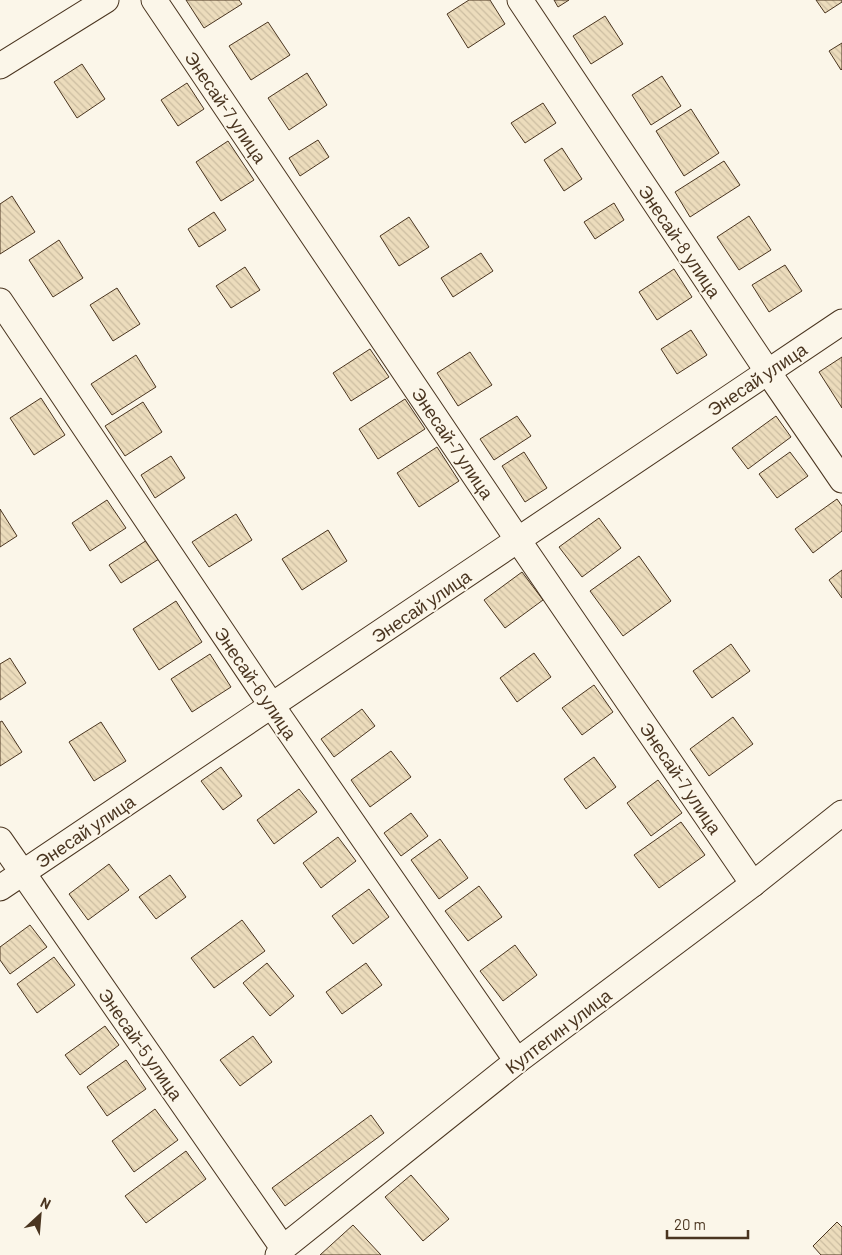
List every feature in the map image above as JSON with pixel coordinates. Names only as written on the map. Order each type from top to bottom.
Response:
[{"type":"street","points":[[0,66],[106,0]]},
{"type":"street","name":"Энесай-7 улица","points":[[154,0],[518,540],[754,884]]},
{"type":"street","name":"Энесай-8 улица","points":[[520,0],[842,480]]},
{"type":"street","name":"Энесай-6 улица","points":[[0,301],[272,706],[517,1061]]},
{"type":"street","name":"Энесай улица","points":[[0,888],[842,322]]},
{"type":"street","name":"Култегин улица","points":[[281,1251],[517,1061],[754,884],[842,813]]},
{"type":"street","name":"Энесай-5 улица","points":[[0,840],[281,1251]]},
{"type":"building","points":[[186,0],[239,0],[242,4],[204,28]]},
{"type":"building","points":[[469,0],[490,0],[505,24],[468,48],[447,14]]},
{"type":"building","points":[[554,0],[569,0],[558,7]]},
{"type":"building","points":[[816,0],[842,0],[842,2],[825,13]]},
{"type":"building","points":[[605,16],[623,44],[591,64],[573,36]]},
{"type":"building","points":[[268,22],[290,55],[251,80],[229,46]]},
{"type":"building","points":[[842,43],[842,69],[841,70],[829,51]]},
{"type":"building","points":[[82,64],[105,99],[77,118],[54,82]]},
{"type":"building","points":[[307,73],[327,105],[289,130],[268,98]]},
{"type":"building","points":[[662,76],[681,106],[651,125],[632,95]]},
{"type":"building","points":[[187,83],[204,109],[178,126],[161,100]]},
{"type":"building","points":[[543,103],[556,123],[525,143],[511,123]]},
{"type":"building","points":[[691,109],[719,153],[684,176],[656,131]]},
{"type":"building","points":[[318,140],[329,157],[300,176],[289,158]]},
{"type":"building","points":[[228,141],[254,180],[221,201],[196,162]]},
{"type":"building","points":[[562,148],[582,179],[564,191],[544,160]]},
{"type":"building","points":[[724,161],[740,185],[690,217],[675,192]]},
{"type":"building","points":[[12,196],[35,232],[0,254],[0,204]]},
{"type":"building","points":[[614,203],[624,220],[595,239],[584,222]]},
{"type":"building","points":[[214,212],[226,230],[199,247],[188,229]]},
{"type":"building","points":[[749,216],[771,250],[739,270],[717,237]]},
{"type":"building","points":[[409,217],[429,247],[399,266],[380,236]]},
{"type":"building","points":[[59,240],[83,278],[53,297],[29,260]]},
{"type":"building","points":[[481,253],[493,271],[453,297],[441,278]]},
{"type":"building","points":[[785,265],[802,291],[769,312],[752,285]]},
{"type":"building","points":[[245,267],[260,290],[231,308],[216,286]]},
{"type":"building","points":[[674,269],[692,297],[657,320],[639,292]]},
{"type":"building","points":[[117,288],[140,324],[113,341],[90,305]]},
{"type":"building","points":[[691,330],[707,355],[677,374],[661,349]]},
{"type":"building","points":[[370,349],[389,377],[351,401],[333,373]]},
{"type":"building","points":[[470,352],[492,385],[458,406],[437,373]]},
{"type":"building","points":[[136,355],[156,387],[112,415],[91,384]]},
{"type":"building","points":[[842,357],[842,408],[819,372]]},
{"type":"building","points":[[41,398],[65,435],[34,455],[10,418]]},
{"type":"building","points":[[405,399],[425,429],[378,459],[359,429]]},
{"type":"building","points":[[143,402],[162,432],[125,456],[105,426]]},
{"type":"building","points":[[517,416],[531,436],[494,460],[480,439]]},
{"type":"building","points":[[776,416],[791,437],[748,469],[732,448]]},
{"type":"building","points":[[437,447],[459,481],[419,507],[397,473]]},
{"type":"building","points":[[524,452],[547,488],[525,502],[502,466]]},
{"type":"building","points":[[790,452],[808,476],[777,498],[759,474]]},
{"type":"building","points":[[171,456],[185,478],[155,498],[141,475]]},
{"type":"building","points":[[837,499],[842,506],[842,531],[813,553],[795,529]]},
{"type":"building","points":[[107,500],[126,528],[90,551],[72,523]]},
{"type":"building","points":[[0,509],[17,536],[0,547]]},
{"type":"building","points":[[236,514],[252,540],[209,567],[192,542]]},
{"type":"building","points":[[599,518],[621,548],[582,577],[559,547]]},
{"type":"building","points":[[328,530],[347,561],[302,590],[282,559]]},
{"type":"building","points":[[147,540],[159,559],[121,583],[109,565]]},
{"type":"building","points":[[639,556],[671,601],[623,636],[590,591]]},
{"type":"building","points":[[842,570],[842,598],[829,580]]},
{"type":"building","points":[[522,572],[543,600],[505,628],[484,600]]},
{"type":"building","points":[[176,601],[202,642],[159,670],[133,629]]},
{"type":"building","points":[[731,644],[750,671],[712,698],[693,671]]},
{"type":"building","points":[[534,653],[551,677],[517,702],[500,678]]},
{"type":"building","points":[[210,654],[231,687],[192,712],[171,679]]},
{"type":"building","points":[[10,658],[26,683],[0,700],[0,664]]},
{"type":"building","points":[[594,685],[613,712],[582,735],[562,708]]},
{"type":"building","points":[[362,709],[375,726],[334,757],[321,739]]},
{"type":"building","points":[[733,717],[753,744],[709,776],[690,749]]},
{"type":"building","points":[[2,721],[22,752],[0,766],[0,722]]},
{"type":"building","points":[[101,722],[126,761],[94,781],[69,742]]},
{"type":"building","points":[[391,751],[411,777],[370,807],[351,780]]},
{"type":"building","points":[[594,757],[616,787],[586,809],[564,779]]},
{"type":"building","points":[[221,767],[242,796],[223,810],[201,781]]},
{"type":"building","points":[[658,780],[682,813],[651,836],[627,803]]},
{"type":"building","points":[[299,789],[317,812],[274,844],[257,820]]},
{"type":"building","points":[[411,813],[428,836],[401,856],[384,833]]},
{"type":"building","points":[[681,822],[705,855],[659,888],[634,855]]},
{"type":"building","points":[[338,837],[356,861],[321,888],[303,863]]},
{"type":"building","points":[[440,839],[468,878],[439,899],[411,860]]},
{"type":"building","points":[[109,864],[129,890],[88,920],[69,894]]},
{"type":"building","points":[[170,875],[186,897],[156,919],[139,897]]},
{"type":"building","points":[[479,886],[502,917],[468,941],[445,911]]},
{"type":"building","points":[[369,889],[389,917],[353,944],[332,916]]},
{"type":"building","points":[[242,920],[265,951],[214,988],[191,958]]},
{"type":"building","points":[[30,925],[47,947],[10,974],[0,960],[0,947]]},
{"type":"building","points":[[515,945],[537,975],[503,1001],[480,971]]},
{"type":"building","points":[[54,957],[75,985],[37,1013],[17,984]]},
{"type":"building","points":[[267,963],[294,996],[270,1016],[243,983]]},
{"type":"building","points":[[366,963],[382,985],[342,1014],[326,992]]},
{"type":"building","points":[[105,1026],[119,1045],[80,1075],[65,1055]]},
{"type":"building","points":[[253,1036],[272,1062],[240,1086],[220,1060]]},
{"type":"building","points":[[126,1060],[146,1089],[107,1116],[87,1087]]},
{"type":"building","points":[[155,1109],[178,1140],[134,1172],[112,1141]]},
{"type":"building","points":[[371,1115],[384,1133],[285,1206],[272,1188]]},
{"type":"building","points":[[186,1151],[206,1179],[146,1223],[125,1196]]},
{"type":"building","points":[[411,1175],[449,1219],[423,1241],[385,1197]]},
{"type":"building","points":[[837,1222],[842,1227],[842,1255],[821,1255],[813,1246]]},
{"type":"building","points":[[353,1225],[381,1255],[320,1255]]}]
